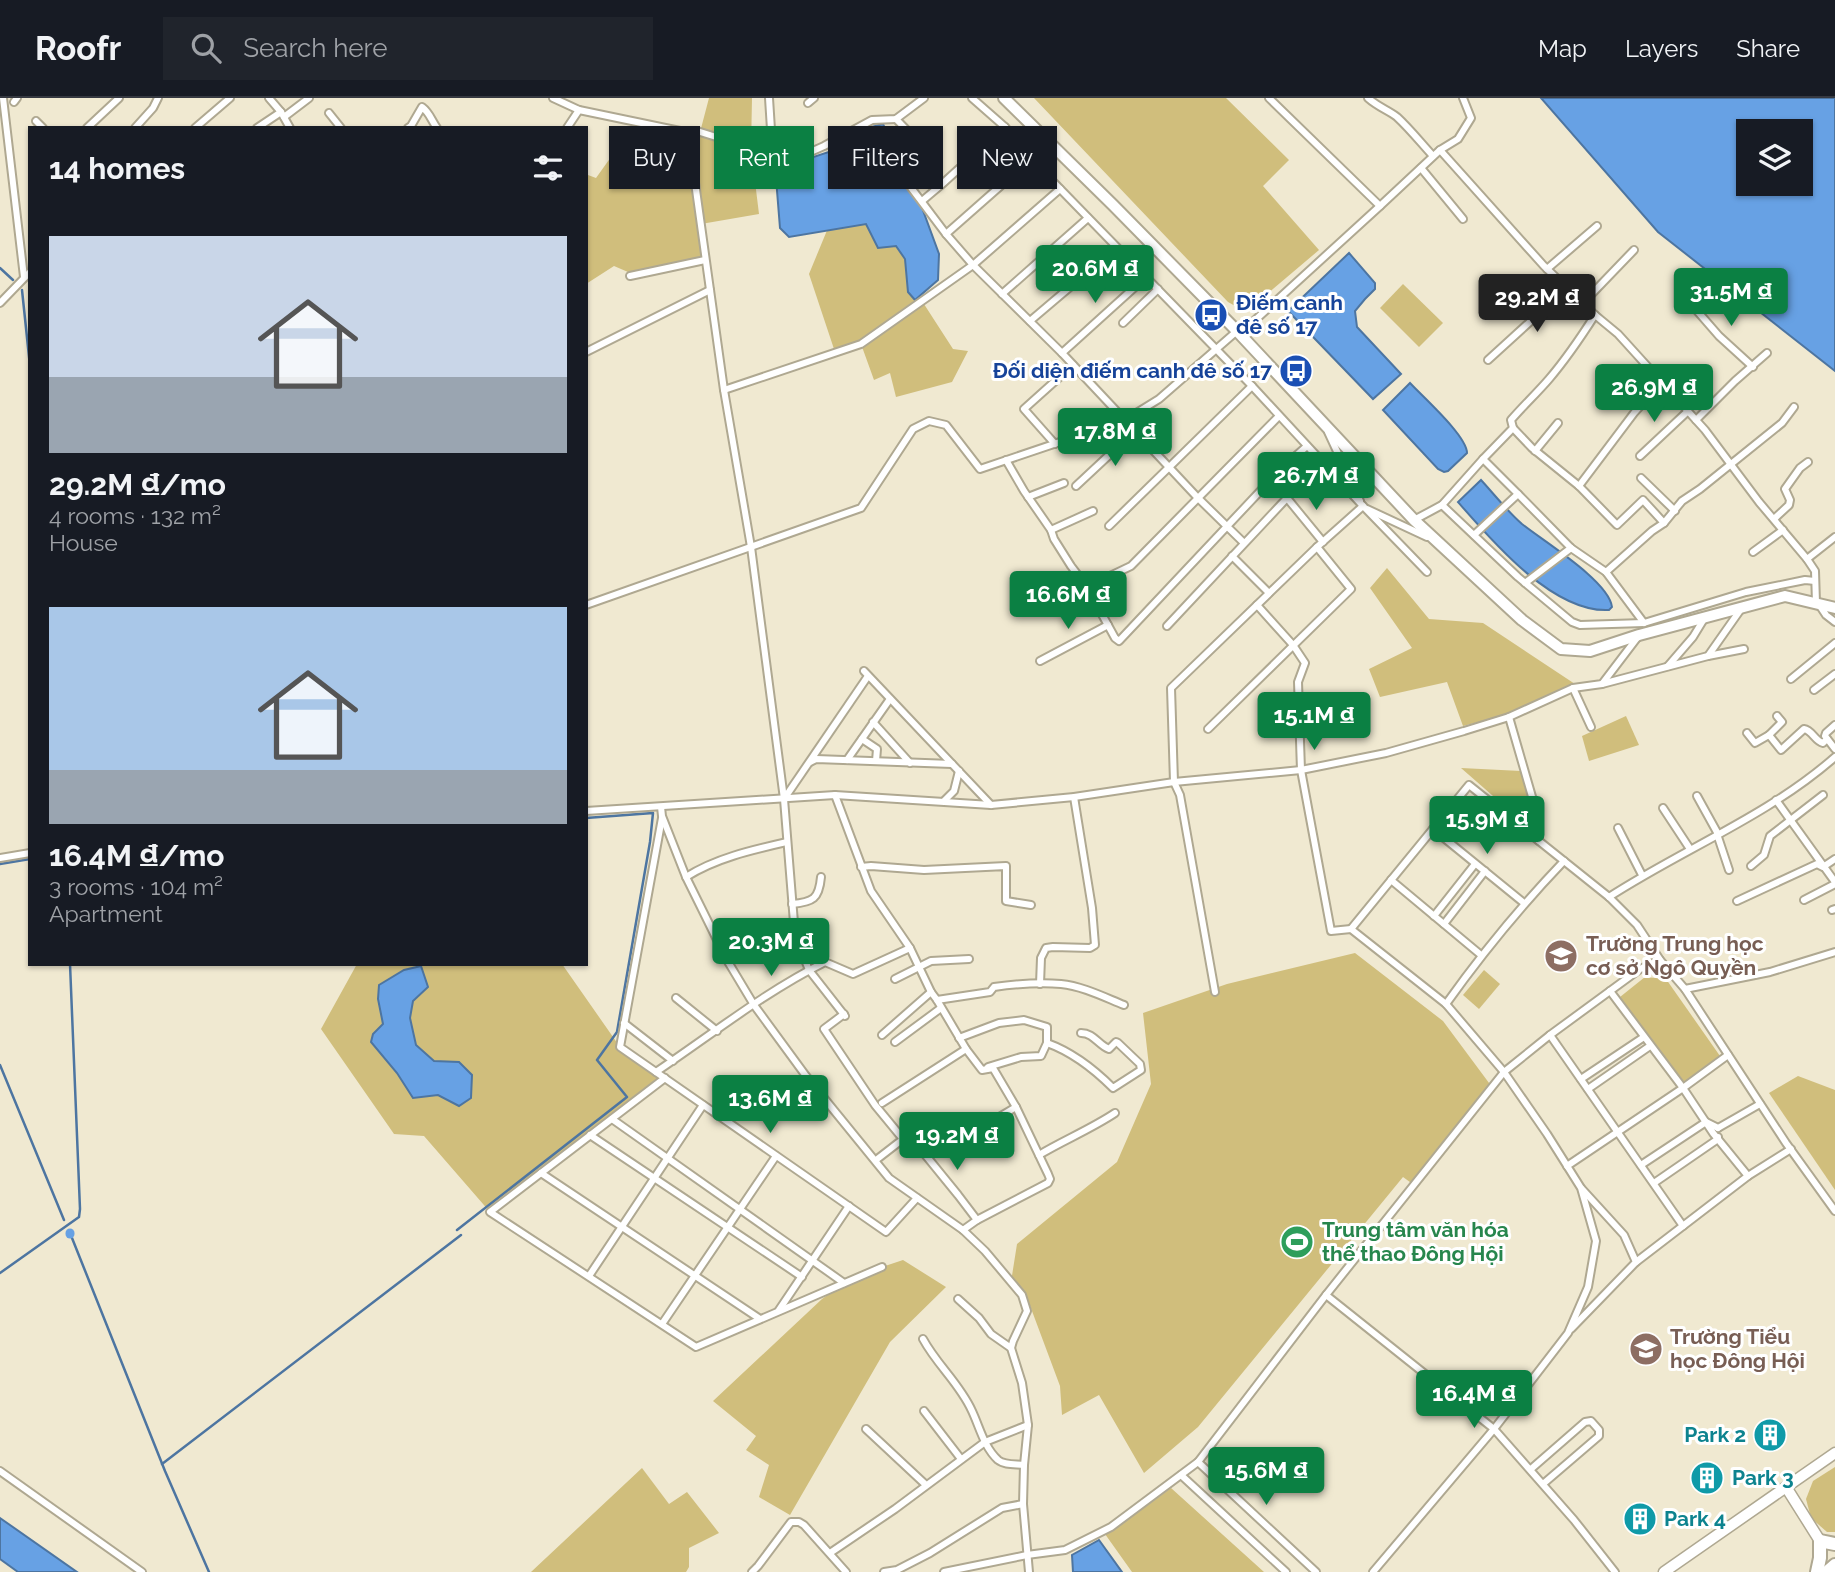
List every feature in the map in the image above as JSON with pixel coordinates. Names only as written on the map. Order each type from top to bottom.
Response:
[{"type":"highway","points":[[1817,1572],[1821,1558],[1820,1541],[1835,1544]]},
{"type":"highway","points":[[1827,1572],[1835,1565]]},
{"type":"main road","points":[[1004,98],[1237,331],[1414,520],[1522,620],[1561,649],[1590,651],[1785,596],[1835,608]]},
{"type":"street","points":[[3,98],[24,277]]},
{"type":"street","points":[[89,126],[119,98]]},
{"type":"street","points":[[137,126],[158,98]]},
{"type":"street","points":[[197,126],[230,98]]},
{"type":"street","points":[[269,98],[289,126]]},
{"type":"street","points":[[261,126],[309,98]]},
{"type":"street","points":[[553,98],[579,110],[656,126]]},
{"type":"street","points":[[769,98],[771,126]]},
{"type":"street","points":[[814,150],[872,120],[896,118],[925,98]]},
{"type":"street","points":[[972,98],[1004,126]]},
{"type":"street","points":[[1269,98],[1380,206]]},
{"type":"street","points":[[1368,98],[1399,119],[1433,156]]},
{"type":"street","points":[[588,604],[861,508],[913,429],[929,421],[946,425],[980,469],[1125,420],[1159,399],[1215,349],[1252,322],[1433,156],[1458,139],[1471,118],[1463,98]]},
{"type":"street","points":[[411,126],[422,107],[430,114],[436,126]]},
{"type":"street","points":[[568,126],[579,110]]},
{"type":"street","points":[[329,113],[339,126]]},
{"type":"street","points":[[896,118],[904,126]]},
{"type":"street","points":[[36,121],[41,126]]},
{"type":"street","points":[[1440,150],[1546,269],[1618,334],[1688,411],[1807,559],[1815,572],[1817,603],[1835,622]]},
{"type":"street","points":[[1421,168],[1463,219]]},
{"type":"street","points":[[922,201],[957,171]]},
{"type":"street","points":[[1057,186],[1252,386],[1427,572]]},
{"type":"street","points":[[696,189],[724,390],[751,547],[784,799],[795,935],[808,970],[845,1015],[824,1029],[875,1105],[903,1139]]},
{"type":"street","points":[[912,189],[973,265],[1062,353],[1197,497],[1244,543]]},
{"type":"street","points":[[946,233],[997,189]]},
{"type":"street","points":[[724,390],[861,344],[973,265],[1060,189]]},
{"type":"street","points":[[1002,294],[1088,218]]},
{"type":"street","points":[[1546,269],[1597,226]]},
{"type":"street","points":[[1030,321],[1116,248]]},
{"type":"street","points":[[1583,303],[1634,250]]},
{"type":"street","points":[[630,276],[705,260]]},
{"type":"street","points":[[0,303],[28,274]]},
{"type":"street","points":[[1062,353],[1146,277]]},
{"type":"street","points":[[1488,360],[1567,288]]},
{"type":"street","points":[[1123,323],[1158,289]]},
{"type":"street","points":[[588,351],[710,290]]},
{"type":"street","points":[[1692,305],[1719,336],[1753,367]]},
{"type":"street","points":[[1595,315],[1548,381],[1511,420],[1513,428],[1535,451],[1579,486],[1617,525],[1643,500],[1664,523]]},
{"type":"street","points":[[1696,421],[1735,381],[1767,354]]},
{"type":"street","points":[[1055,444],[1024,409],[1073,365]]},
{"type":"street","points":[[1579,486],[1653,392],[1657,376]]},
{"type":"street","points":[[1109,526],[1252,386]]},
{"type":"street","points":[[1606,572],[1664,523],[1682,501],[1782,424],[1794,407]]},
{"type":"street","points":[[1640,456],[1688,411]]},
{"type":"street","points":[[1087,587],[1131,566],[1279,416]]},
{"type":"street","points":[[1535,451],[1558,423]]},
{"type":"street","points":[[1324,424],[1363,506],[1438,542]]},
{"type":"street","points":[[1414,520],[1442,505],[1513,428]]},
{"type":"street","points":[[1076,486],[1136,429]]},
{"type":"street","points":[[1006,460],[1071,566],[1087,587],[1115,638],[1120,640],[1281,469],[1307,446]]},
{"type":"street","points":[[1483,459],[1571,548],[1606,572],[1644,623]]},
{"type":"street","points":[[1773,519],[1789,505],[1790,500],[1785,489],[1800,468],[1808,462]]},
{"type":"street","points":[[1641,478],[1675,511]]},
{"type":"street","points":[[1028,497],[1064,483]]},
{"type":"street","points":[[1474,535],[1518,494]]},
{"type":"street","points":[[1167,626],[1287,498],[1351,589],[1208,729]]},
{"type":"street","points":[[1442,505],[1525,583],[1572,622],[1580,625],[1644,623],[1746,592],[1805,580],[1815,581]]},
{"type":"street","points":[[1215,992],[1180,795],[1174,782],[1171,688],[1363,506]]},
{"type":"street","points":[[1051,530],[1093,511]]},
{"type":"street","points":[[1753,552],[1783,530]]},
{"type":"street","points":[[1807,559],[1835,537]]},
{"type":"street","points":[[1525,583],[1571,548]]},
{"type":"street","points":[[1233,556],[1269,593]]},
{"type":"street","points":[[1257,605],[1293,645],[1305,663],[1298,682],[1301,770],[1331,932],[1351,929],[1469,785],[1609,897],[1637,925],[1660,960],[1685,989],[1760,1104],[1835,1211]]},
{"type":"street","points":[[1708,656],[1742,607]]},
{"type":"street","points":[[1668,666],[1693,638],[1705,617]]},
{"type":"street","points":[[1040,661],[1108,625]]},
{"type":"street","points":[[1602,684],[1639,635]]},
{"type":"street","points":[[1791,680],[1835,643]]},
{"type":"street","points":[[588,811],[662,811],[835,795],[991,806],[1174,782],[1301,770],[1386,753],[1509,717],[1573,688],[1602,684],[1744,649]]},
{"type":"street","points":[[784,799],[866,673],[991,806]]},
{"type":"street","points":[[1814,690],[1835,674]]},
{"type":"street","points":[[1573,688],[1591,727]]},
{"type":"street","points":[[847,760],[890,699]]},
{"type":"street","points":[[1747,733],[1755,743],[1769,735],[1782,722],[1777,716]]},
{"type":"street","points":[[1509,717],[1535,807],[1539,841]]},
{"type":"street","points":[[873,722],[910,763]]},
{"type":"street","points":[[1835,725],[1825,736],[1835,749]]},
{"type":"street","points":[[1769,735],[1781,750],[1804,729],[1819,742],[1823,743],[1827,739]]},
{"type":"street","points":[[862,739],[877,749]]},
{"type":"street","points":[[877,749],[890,740]]},
{"type":"street","points":[[876,761],[877,749]]},
{"type":"street","points":[[1609,897],[1642,875],[1776,800],[1818,772],[1835,757]]},
{"type":"street","points":[[809,763],[816,759],[952,764]]},
{"type":"street","points":[[944,802],[954,791],[959,772]]},
{"type":"street","points":[[835,795],[871,891],[910,948],[931,992],[982,1070]]},
{"type":"street","points":[[1751,866],[1764,855],[1769,837],[1823,795]]},
{"type":"street","points":[[1697,796],[1717,834],[1729,870]]},
{"type":"street","points":[[1040,984],[1041,958],[1046,948],[1090,948],[1095,945],[1092,908],[1074,797]]},
{"type":"street","points":[[1776,800],[1835,883],[1804,901]]},
{"type":"street","points":[[1663,808],[1690,849]]},
{"type":"street","points":[[662,811],[685,877],[727,960],[754,1005],[806,1076],[889,1178],[962,1230],[985,1251],[1024,1301],[1027,1311],[1011,1348],[1022,1383],[1028,1424],[1023,1504],[1029,1572]]},
{"type":"street","points":[[662,811],[620,1047],[886,1232],[918,1198]]},
{"type":"street","points":[[1618,828],[1642,875]]},
{"type":"street","points":[[1433,829],[1524,903]]},
{"type":"street","points":[[685,877],[699,869],[754,849],[787,842]]},
{"type":"street","points":[[0,858],[28,853]]},
{"type":"street","points":[[1823,867],[1835,859]]},
{"type":"street","points":[[1446,1004],[1524,903],[1564,861]]},
{"type":"street","points":[[1434,916],[1475,864]]},
{"type":"street","points":[[1737,901],[1817,864],[1823,867]]},
{"type":"street","points":[[861,867],[924,870],[1006,866],[1006,901],[1031,905]]},
{"type":"street","points":[[1444,924],[1485,871]]},
{"type":"street","points":[[792,904],[810,902],[816,898],[821,877]]},
{"type":"street","points":[[1391,880],[1482,955]]},
{"type":"street","points":[[1351,929],[1446,1004],[1504,1072],[1581,1188],[1624,1235],[1636,1262]]},
{"type":"street","points":[[656,1072],[808,970],[825,962],[853,974],[910,948]]},
{"type":"street","points":[[1685,989],[1770,972],[1835,952]]},
{"type":"street","points":[[895,979],[931,961],[969,959]]},
{"type":"street","points":[[944,1572],[1065,1550],[1111,1527],[1198,1462],[1326,1295],[1504,1072],[1610,991],[1660,960]]},
{"type":"street","points":[[937,1000],[990,992],[994,987],[1063,984],[1124,1005]]},
{"type":"street","points":[[1610,991],[1748,1176]]},
{"type":"street","points":[[882,1035],[931,992]]},
{"type":"street","points":[[676,998],[717,1031]]},
{"type":"street","points":[[895,1042],[941,1008]]},
{"type":"street","points":[[959,1038],[999,1023],[1024,1020],[1047,1027],[1047,1043],[1041,1056],[1021,1057],[982,1070]]},
{"type":"street","points":[[624,1023],[673,1061]]},
{"type":"street","points":[[1047,1043],[1079,1060],[1113,1088],[1141,1070],[1140,1064],[1118,1043],[1109,1049],[1105,1048],[1092,1035],[1081,1033]]},
{"type":"street","points":[[1550,1035],[1683,1226]]},
{"type":"street","points":[[1581,1079],[1644,1037]]},
{"type":"street","points":[[1588,1089],[1650,1046]]},
{"type":"street","points":[[882,1103],[966,1049]]},
{"type":"street","points":[[1567,1166],[1728,1055]]},
{"type":"street","points":[[962,1230],[1048,1183],[1050,1178],[1016,1107],[993,1068],[982,1070]]},
{"type":"street","points":[[665,1078],[490,1212],[696,1347],[882,1267]]},
{"type":"street","points":[[1718,1128],[1760,1104]]},
{"type":"street","points":[[589,1276],[704,1105]]},
{"type":"street","points":[[979,1129],[1016,1107]]},
{"type":"street","points":[[1039,1155],[1093,1128],[1115,1113]]},
{"type":"street","points":[[612,1119],[844,1283]]},
{"type":"street","points":[[1706,1122],[1718,1128]]},
{"type":"street","points":[[1641,1165],[1706,1122]]},
{"type":"street","points":[[1718,1128],[1718,1139]]},
{"type":"street","points":[[590,1135],[802,1277]]},
{"type":"street","points":[[876,1160],[910,1136],[977,1220]]},
{"type":"street","points":[[1654,1183],[1718,1139]]},
{"type":"street","points":[[1373,1572],[1494,1429],[1567,1333],[1636,1262],[1748,1176],[1791,1149]]},
{"type":"street","points":[[662,1324],[776,1156]]},
{"type":"street","points":[[541,1173],[760,1319]]},
{"type":"street","points":[[1567,1333],[1588,1287],[1596,1241],[1581,1188]]},
{"type":"street","points":[[778,1311],[849,1206]]},
{"type":"street","points":[[1326,1295],[1494,1429],[1531,1469],[1615,1572]]},
{"type":"street","points":[[958,1299],[991,1334],[1011,1348]]},
{"type":"street","points":[[923,1339],[930,1353],[971,1408],[991,1453],[1001,1463],[1024,1465]]},
{"type":"street","points":[[924,1411],[961,1459]]},
{"type":"street","points":[[1531,1469],[1585,1422],[1591,1421],[1599,1430],[1599,1436],[1543,1484]]},
{"type":"street","points":[[830,1553],[985,1442],[1028,1424]]},
{"type":"street","points":[[866,1429],[926,1485]]},
{"type":"street","points":[[1664,1572],[1835,1453]]},
{"type":"street","points":[[1198,1462],[1316,1572]]},
{"type":"street","points":[[0,1471],[142,1572]]},
{"type":"street","points":[[1181,1475],[1286,1572]]},
{"type":"street","points":[[1786,1487],[1820,1541]]},
{"type":"street","points":[[884,1572],[897,1570],[930,1553],[1002,1508],[1023,1504]]},
{"type":"street","points":[[752,1572],[791,1522],[795,1521],[804,1525],[846,1572]]},
{"type":"shaded area","points":[[709,98],[752,98],[751,126],[714,126],[714,189],[756,189],[759,214],[701,224],[705,260],[635,275],[614,266],[588,283],[588,175],[596,178],[609,160],[609,189],[700,189],[700,132]]},
{"type":"shaded area","points":[[1034,98],[1226,98],[1289,160],[1263,186],[1319,250],[1246,312],[1228,302]]},
{"type":"shaded area","points":[[636,122],[654,126],[633,126]]},
{"type":"shaded area","points":[[866,224],[893,243],[902,253],[907,264],[908,289],[915,298],[922,301],[953,349],[968,351],[952,382],[896,397],[890,373],[874,380],[861,344],[835,352],[809,274],[828,228]]},
{"type":"shaded area","points":[[1403,284],[1443,323],[1419,347],[1380,308]]},
{"type":"shaded area","points":[[1387,568],[1429,619],[1483,623],[1575,684],[1510,714],[1463,726],[1447,682],[1380,697],[1369,669],[1412,648],[1370,588]]},
{"type":"shaded area","points":[[1626,716],[1639,745],[1589,761],[1582,736]]},
{"type":"shaded area","points":[[1461,768],[1521,771],[1532,809],[1532,830]]},
{"type":"shaded area","points":[[1355,953],[1443,1021],[1492,1087],[1414,1185],[1403,1177],[1198,1427],[1144,1473],[1099,1395],[1062,1415],[1060,1386],[1029,1303],[1011,1282],[1017,1244],[1117,1162],[1151,1084],[1143,1013],[1227,984]]},
{"type":"shaded area","points":[[356,966],[563,966],[620,1047],[665,1078],[490,1212],[424,1136],[394,1134],[321,1029]]},
{"type":"shaded area","points":[[1484,970],[1500,984],[1479,1009],[1463,995]]},
{"type":"shaded area","points":[[1645,977],[1666,979],[1720,1056],[1684,1082],[1620,997]]},
{"type":"shaded area","points":[[1798,1076],[1835,1090],[1835,1190],[1769,1093]]},
{"type":"shaded area","points":[[903,1260],[946,1287],[890,1342],[790,1515],[759,1497],[769,1465],[746,1450],[756,1436],[713,1401],[822,1299],[844,1283]]},
{"type":"shaded area","points":[[1835,1467],[1835,1532],[1827,1532],[1811,1518],[1806,1499],[1813,1481]]},
{"type":"shaded area","points":[[642,1468],[669,1504],[687,1492],[719,1533],[689,1548],[689,1567],[686,1572],[531,1572]]},
{"type":"shaded area","points":[[1171,1488],[1264,1572],[1132,1572],[1105,1534]]},
{"type":"water","points":[[1541,98],[1835,98],[1835,371],[1658,232]]},
{"type":"water","points":[[828,152],[828,189],[908,189],[921,205],[939,254],[938,280],[915,300],[908,292],[905,259],[896,246],[878,248],[866,224],[789,237],[780,228],[777,189],[814,189],[814,157]]},
{"type":"water","points":[[1349,253],[1375,283],[1375,289],[1355,311],[1357,327],[1401,374],[1373,399],[1288,311]]},
{"type":"water","points":[[1410,383],[1452,427],[1465,446],[1467,453],[1448,471],[1438,469],[1383,410]]},
{"type":"water","points":[[1481,480],[1522,524],[1600,585],[1612,607],[1609,610],[1588,608],[1567,600],[1525,572],[1506,554],[1458,502]]},
{"type":"water","points":[[421,966],[428,987],[413,1001],[410,1018],[416,1045],[434,1061],[459,1062],[472,1075],[471,1098],[459,1106],[438,1095],[413,1098],[397,1073],[371,1042],[373,1034],[383,1024],[378,999],[379,985],[404,970]]},
{"type":"water","points":[[0,1518],[77,1572],[18,1572],[0,1559]]},
{"type":"water","points":[[1099,1540],[1122,1572],[1073,1572],[1072,1555]]},
{"type":"waterway","points":[[0,268],[13,280]]},
{"type":"waterway","points":[[22,290],[28,347]]},
{"type":"waterway","points":[[457,1230],[627,1097],[597,1060],[617,1032],[653,813],[588,818]]},
{"type":"waterway","points":[[0,864],[28,859]]},
{"type":"waterway","points":[[0,1273],[79,1217],[70,966]]},
{"type":"waterway","points":[[0,1065],[64,1220]]},
{"type":"waterway","points":[[70,1233],[165,1471],[209,1572]]},
{"type":"waterway","points":[[162,1464],[461,1235]]},
{"type":"place","name":"Điếm canh đê số 17","points":[[1211,315]]},
{"type":"place","name":"Đối diện điếm canh đê số 17","points":[[1296,371]]},
{"type":"place","name":"Trường Trung học cơ sở Ngô Quyền","points":[[1561,956]]},
{"type":"place","name":"Trung tâm văn hóa thể thao Đông Hội","points":[[1297,1242]]},
{"type":"place","name":"Trường Tiểu học Đông Hội","points":[[1646,1349]]},
{"type":"place","name":"Park 2","points":[[1770,1435]]},
{"type":"place","name":"Park 3","points":[[1707,1478]]},
{"type":"place","name":"Park 4","points":[[1640,1519]]}]
